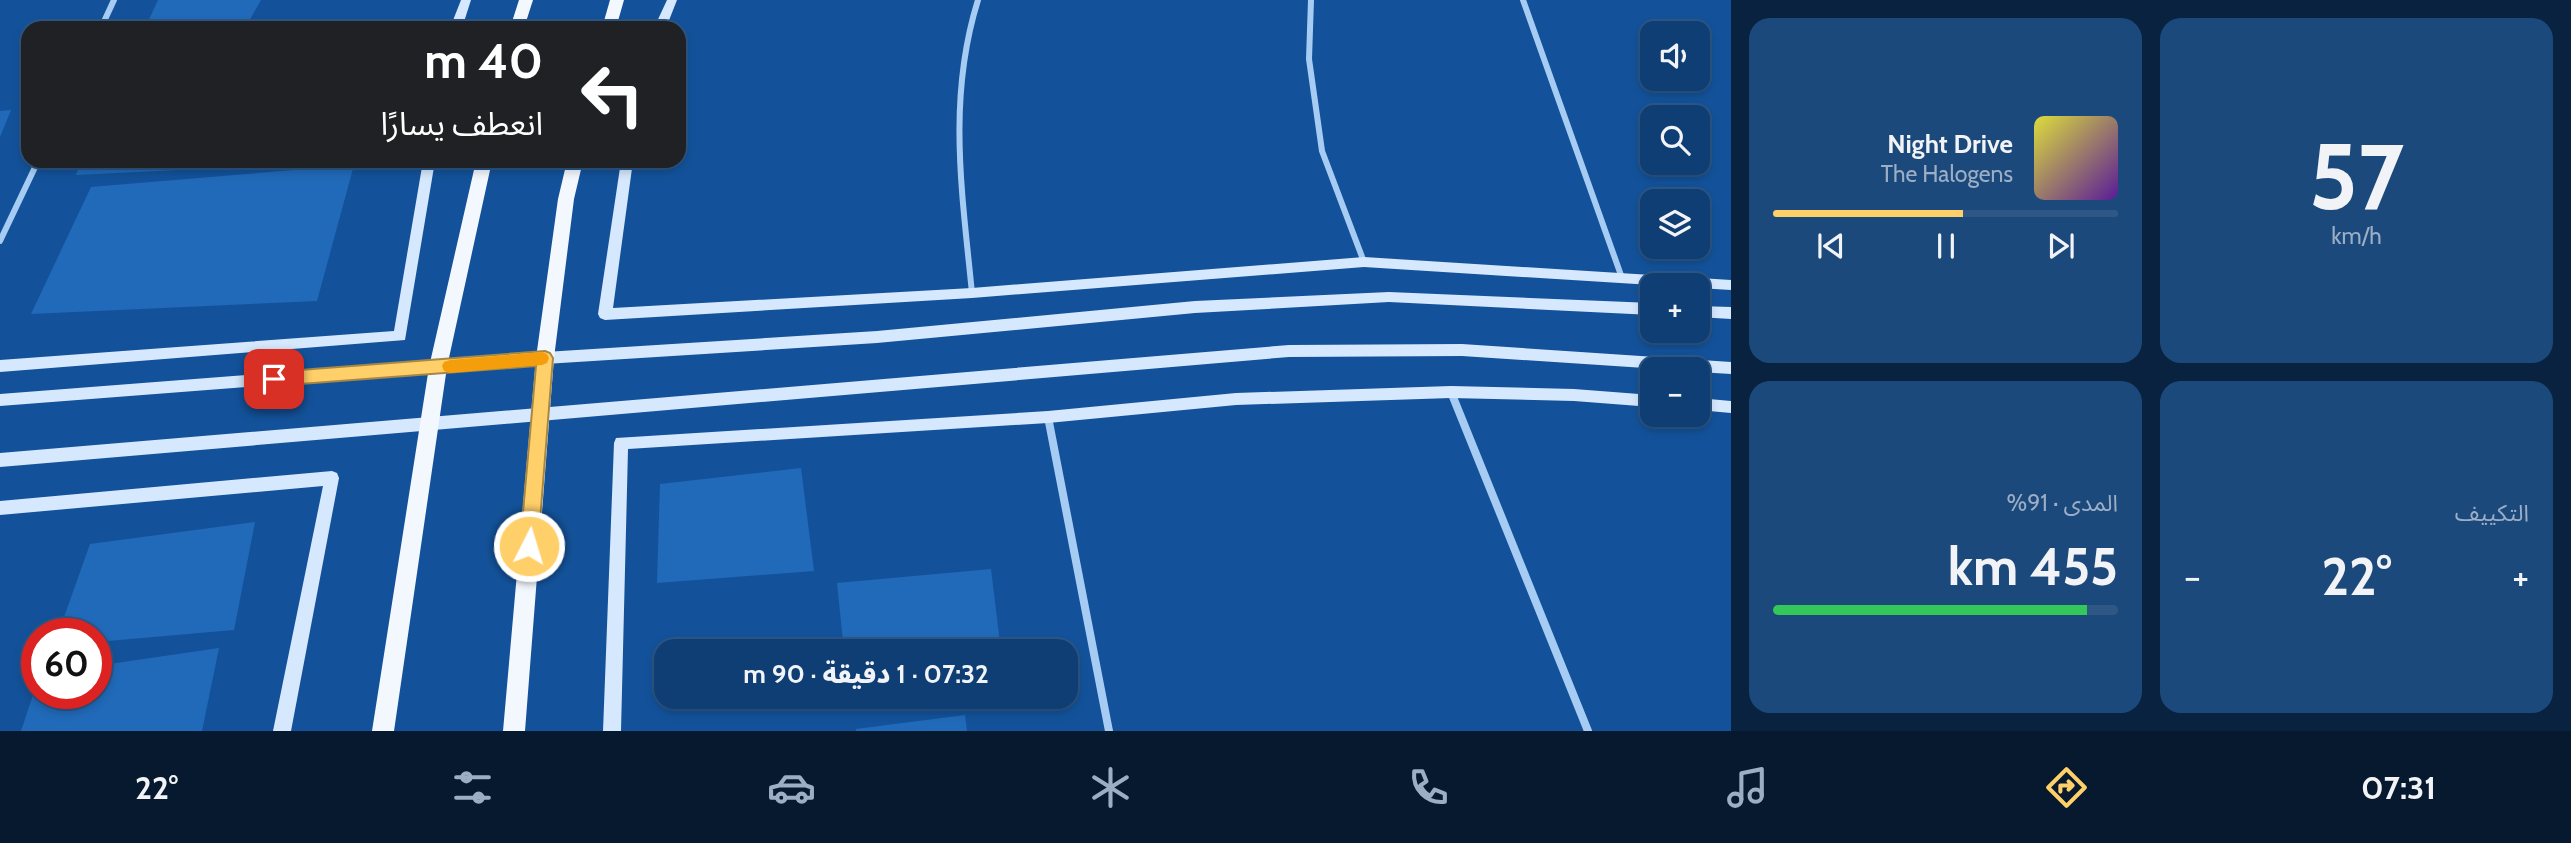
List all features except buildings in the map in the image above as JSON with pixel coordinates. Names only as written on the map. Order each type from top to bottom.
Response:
[{"type":"main road","points":[[458,21],[466,0]]},
{"type":"main road","points":[[519,21],[526,0]]},
{"type":"main road","points":[[611,21],[617,0]]},
{"type":"main road","points":[[663,21],[672,0]]},
{"type":"main road","points":[[0,366],[400,336],[428,168]]},
{"type":"main road","points":[[383,731],[438,367],[482,168]]},
{"type":"main road","points":[[514,731],[545,358],[566,199],[573,168]]},
{"type":"main road","points":[[626,168],[605,314],[972,293],[1209,272],[1364,262],[1731,285]]},
{"type":"main road","points":[[0,400],[545,358],[877,337],[1195,307],[1389,297],[1640,308]]},
{"type":"main road","points":[[1710,312],[1731,313]]},
{"type":"main road","points":[[0,460],[1289,351],[1462,349],[1731,368]]},
{"type":"main road","points":[[612,731],[621,443],[1048,417],[1237,399],[1451,392],[1574,395],[1640,400]]},
{"type":"main road","points":[[1710,405],[1731,407]]},
{"type":"main road","points":[[0,509],[332,478],[282,731]]},
{"type":"street","points":[[104,21],[114,0]]},
{"type":"street","points":[[972,293],[958,116],[967,26],[978,0]]},
{"type":"street","points":[[1311,0],[1309,59],[1322,151],[1364,262]]},
{"type":"street","points":[[1523,0],[1622,278]]},
{"type":"street","points":[[0,240],[35,168]]},
{"type":"street","points":[[1451,392],[1588,731]]},
{"type":"street","points":[[1048,417],[1109,731]]},
{"type":"slow traffic","points":[[450,366],[542,358]]},
{"type":"route","points":[[274,379],[545,358],[529,546]]}]
